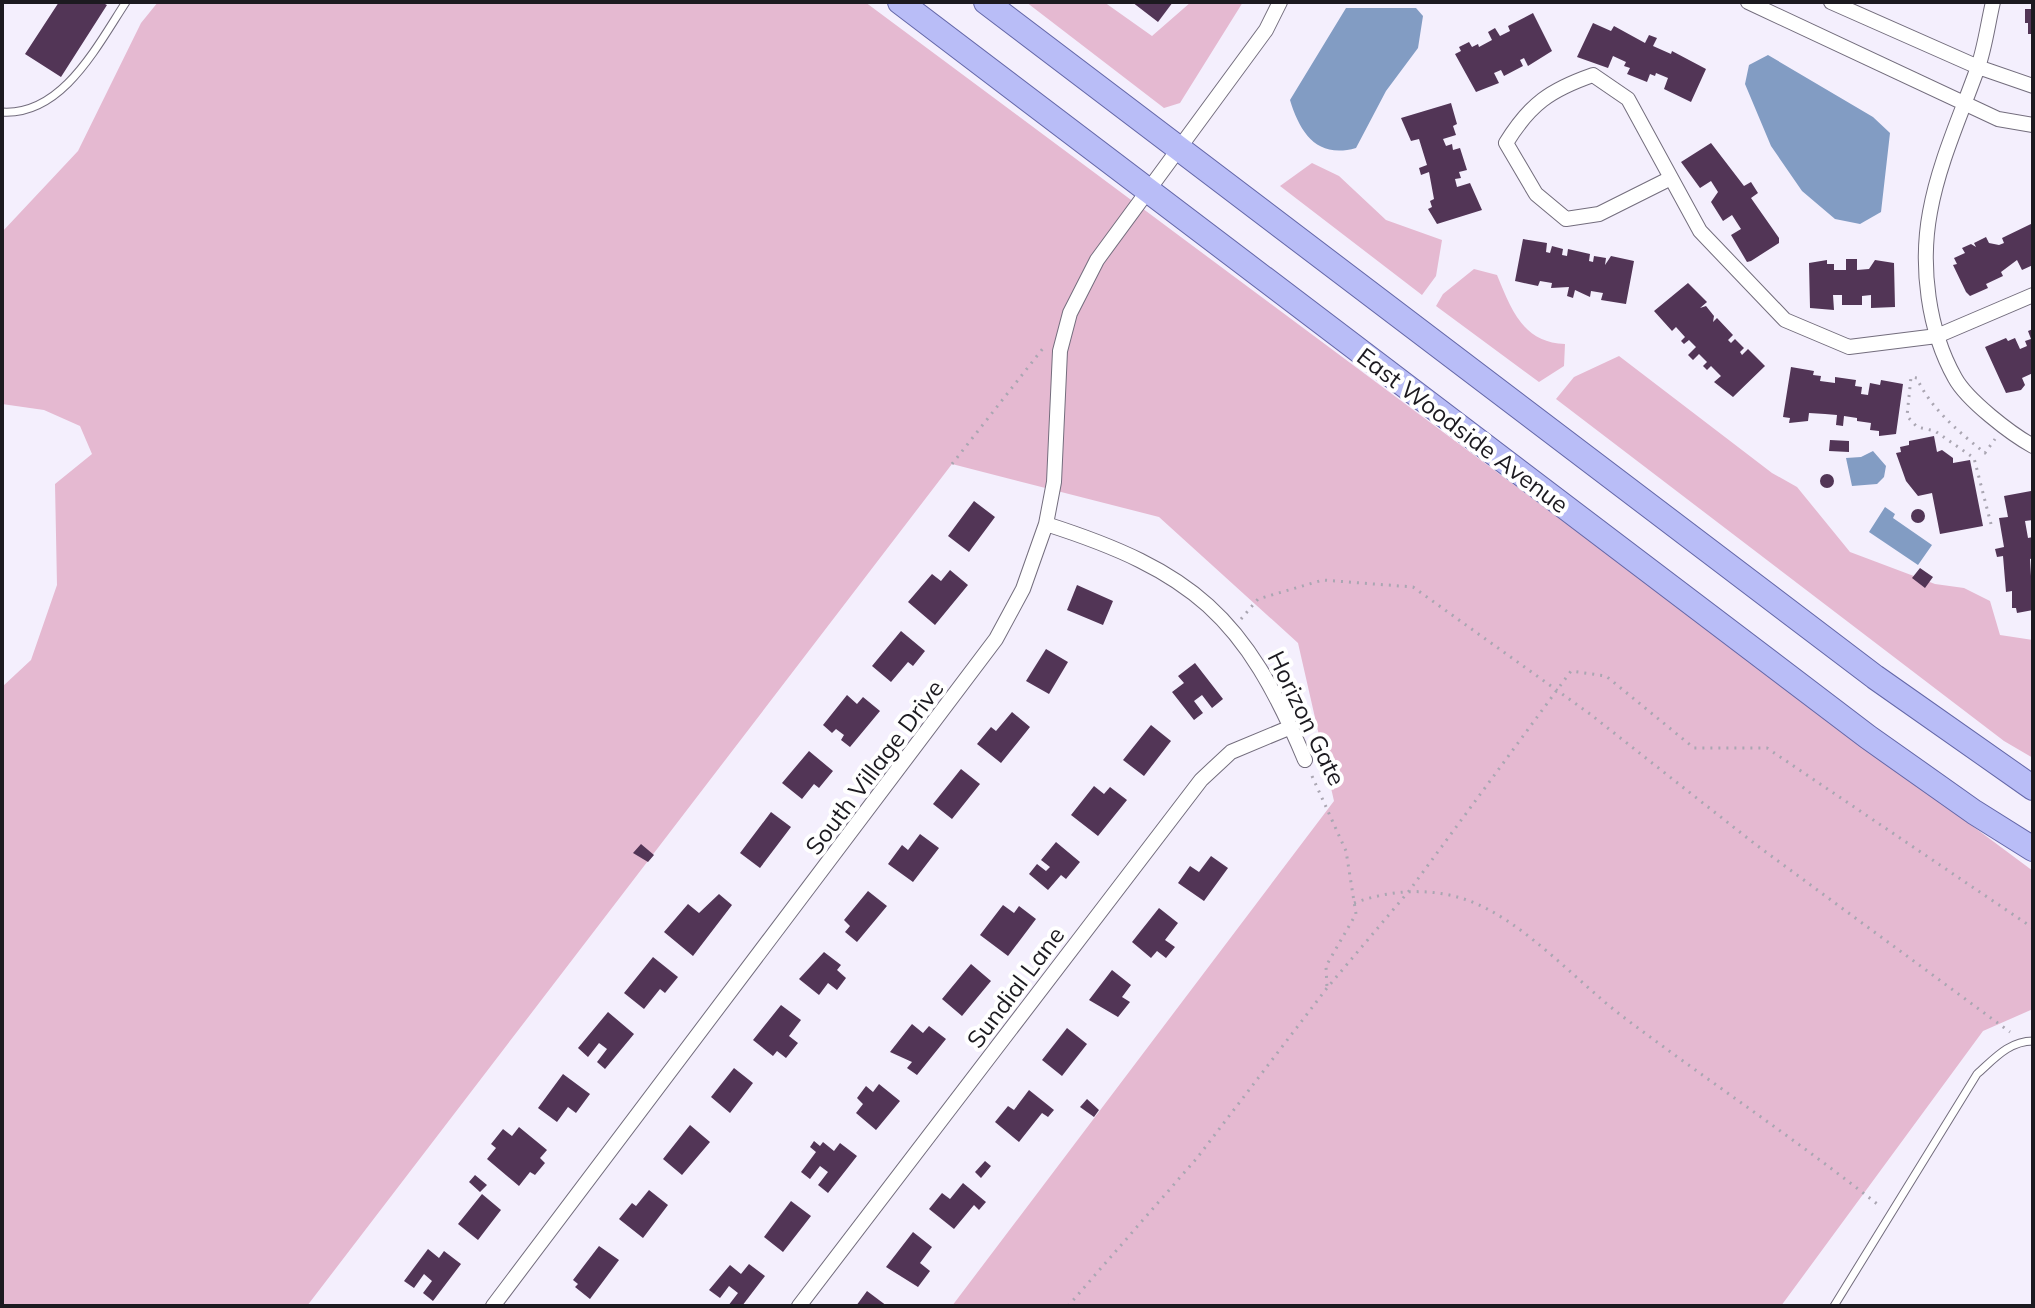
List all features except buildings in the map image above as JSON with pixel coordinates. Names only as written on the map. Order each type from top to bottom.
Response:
[{"type":"main road","name":"East Woodside Avenue","points":[[900,2],[1868,737],[1963,805],[2033,849]]},
{"type":"main road","name":"East Woodside Avenue","points":[[986,2],[1907,701],[2033,788]]},
{"type":"street","name":"South Village Drive","points":[[493,1306],[979,663],[1023,589],[1046,524],[1054,482],[1060,351],[1070,313],[1097,260],[1266,30],[1280,2]]},
{"type":"street","points":[[1748,2],[1998,119],[2033,125]]},
{"type":"street","points":[[1831,2],[1978,67],[2033,86]]},
{"type":"street","points":[[1993,2],[1978,67],[1963,101],[1930,213],[1925,278],[1937,336],[1956,380],[2004,426],[2033,446]]},
{"type":"street","points":[[1671,178],[1599,214],[1566,219],[1536,194],[1506,143],[1525,112],[1561,86],[1593,75],[1628,99],[1700,231],[1785,320],[1849,347],[1937,336],[2033,295]]},
{"type":"street","name":"Horizon Gate","points":[[1046,524],[1101,542],[1155,566],[1185,585],[1232,629],[1272,685],[1305,760]]},
{"type":"street","name":"Sundial Lane","points":[[799,1306],[1201,780],[1231,752],[1291,727]]},
{"type":"lane","points":[[2,112],[24,113],[79,75],[126,2]]},
{"type":"lane","points":[[1834,1306],[1977,1074],[2004,1050],[2022,1041],[2033,1041]]},
{"type":"path","points":[[952,464],[1070,313]]},
{"type":"path","points":[[1991,524],[1974,458],[1935,431],[1917,427],[1907,416],[1911,377],[1917,378],[1922,392],[1985,453],[2004,426]]},
{"type":"path","points":[[1232,629],[1258,599],[1323,580],[1413,587],[1556,689],[1755,844],[2022,1041]]},
{"type":"path","points":[[1068,1306],[1197,1158],[1327,988],[1409,891],[1571,671],[1606,676],[1694,748],[1767,748],[2033,928]]},
{"type":"path","name":"Horizon Gate","points":[[1305,760],[1346,851],[1356,914],[1326,966],[1327,988]]},
{"type":"path","points":[[1354,903],[1380,893],[1409,891],[1466,900],[1509,922],[1623,1016],[1799,1141],[1891,1215]]},
{"type":"shaded area","points":[[158,2],[865,2],[2033,871],[2033,1009],[1983,1031],[1781,1306],[952,1306],[1334,801],[1298,643],[1159,517],[952,464],[307,1306],[2,1306],[2,687],[31,660],[57,585],[55,484],[92,454],[80,426],[44,410],[2,404],[2,232],[78,151],[141,23]]},
{"type":"shaded area","points":[[1026,2],[1104,2],[1152,36],[1191,2],[1243,2],[1180,103],[1164,108]]},
{"type":"shaded area","points":[[1312,163],[1339,176],[1386,220],[1442,240],[1436,276],[1422,295],[1280,186]]},
{"type":"shaded area","points":[[1474,269],[1497,275],[1514,312],[1529,331],[1539,338],[1565,344],[1564,366],[1539,382],[1436,306],[1443,294]]},
{"type":"shaded area","points":[[1619,356],[1772,473],[1797,487],[1850,552],[1935,584],[1964,588],[1990,601],[2000,635],[2033,640],[2033,758],[2004,741],[1556,399],[1574,377]]},
{"type":"water","points":[[1346,8],[1416,8],[1423,16],[1418,48],[1386,91],[1356,148],[1331,150],[1305,133],[1290,100]]},
{"type":"water","points":[[1768,55],[1873,117],[1890,133],[1881,212],[1860,224],[1835,219],[1802,191],[1771,146],[1745,84],[1749,65]]},
{"type":"water","points":[[1873,451],[1886,466],[1884,477],[1877,484],[1852,486],[1846,458],[1861,457]]},
{"type":"water","points":[[1885,507],[1895,514],[1893,518],[1932,545],[1918,565],[1869,532]]}]
